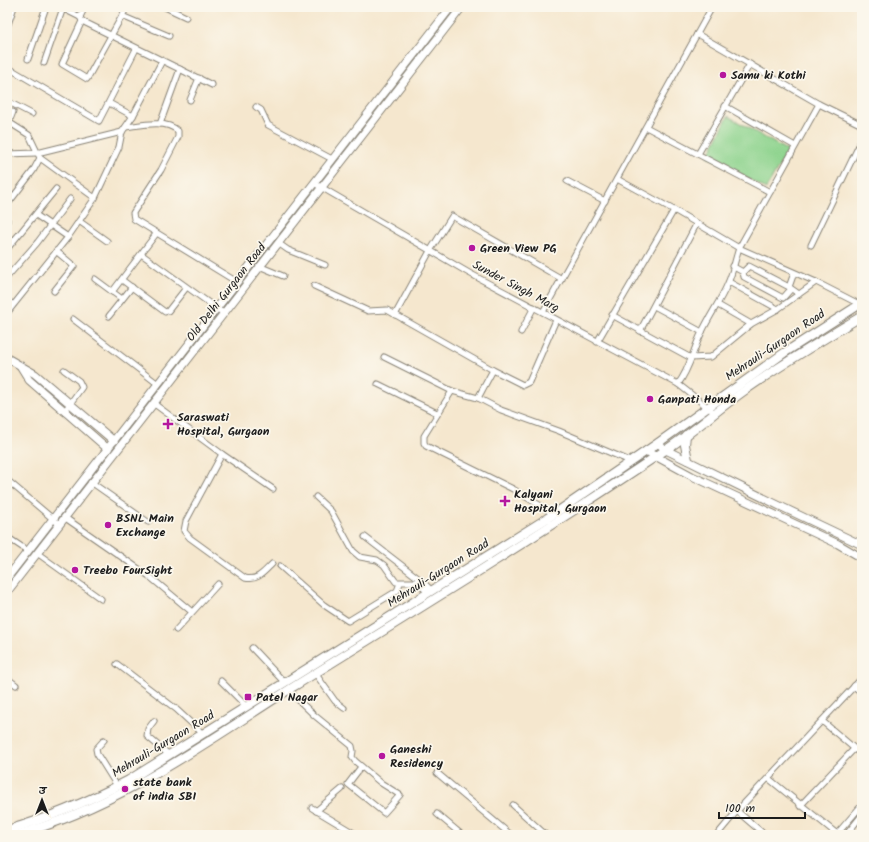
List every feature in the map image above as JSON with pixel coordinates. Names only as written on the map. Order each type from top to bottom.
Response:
[{"type":"main road","name":"Old Delhi Gurgaon Road","points":[[7,592],[37,553],[56,522],[114,441],[332,159],[452,7]]},
{"type":"main road","name":"Old Delhi Gurgaon Road","points":[[7,578],[28,551],[56,522],[64,517],[462,7]]},
{"type":"main road","name":"Mehrauli-Gurgaon Road","points":[[16,835],[44,827],[110,799],[207,743],[260,703],[554,514],[658,443],[784,353],[861,304]]},
{"type":"main road","name":"Mehrauli-Gurgaon Road","points":[[287,686],[315,674],[433,592],[519,547],[666,450],[775,370],[862,316]]},
{"type":"main road","points":[[7,358],[35,374],[114,441]]},
{"type":"main road","points":[[21,367],[28,380],[108,449]]},
{"type":"main road","points":[[686,435],[685,445],[688,460]]},
{"type":"main road","points":[[658,443],[666,450],[862,545]]},
{"type":"main road","points":[[646,451],[692,476],[838,544],[862,558]]},
{"type":"main road","name":"Mehrauli-Gurgaon Road","points":[[7,830],[45,818],[87,802],[117,786],[247,707],[260,703]]},
{"type":"street","points":[[7,27],[14,7]]},
{"type":"street","points":[[28,59],[46,7]]},
{"type":"street","points":[[85,7],[62,64],[86,79],[88,78],[127,7]]},
{"type":"street","points":[[165,7],[186,17]]},
{"type":"street","points":[[543,312],[712,7]]},
{"type":"street","points":[[44,63],[62,8],[111,37],[199,78],[212,86]]},
{"type":"street","points":[[122,16],[169,36]]},
{"type":"street","points":[[433,31],[439,36]]},
{"type":"street","points":[[697,34],[819,104],[862,125]]},
{"type":"street","points":[[7,67],[97,121],[101,119],[136,49]]},
{"type":"street","points":[[7,313],[68,237],[95,198],[119,147],[122,132],[134,116],[162,61]]},
{"type":"street","points":[[698,154],[750,64]]},
{"type":"street","points":[[160,124],[180,69]]},
{"type":"street","points":[[190,100],[199,78]]},
{"type":"street","points":[[7,101],[32,114]]},
{"type":"street","points":[[109,103],[134,116]]},
{"type":"street","points":[[678,384],[685,376],[690,358],[702,332],[718,305],[729,282],[732,266],[739,248],[819,104]]},
{"type":"street","points":[[725,106],[795,146]]},
{"type":"street","points":[[256,107],[261,110],[268,125],[332,159]]},
{"type":"street","points":[[13,112],[8,122],[29,135],[40,158],[95,198]]},
{"type":"street","points":[[126,127],[160,124],[175,128],[178,131],[178,137],[161,170],[132,216],[137,222],[156,234],[237,282]]},
{"type":"street","points":[[646,127],[770,192]]},
{"type":"street","points":[[7,154],[37,153],[122,132]]},
{"type":"street","points":[[811,245],[862,139]]},
{"type":"street","points":[[7,205],[33,171],[40,158]]},
{"type":"street","points":[[617,179],[698,223],[739,248],[816,282],[861,304]]},
{"type":"street","points":[[567,181],[605,201]]},
{"type":"street","name":"Sunder Singh Marg","points":[[314,183],[430,251],[597,342],[678,384],[715,413]]},
{"type":"street","points":[[7,249],[56,189]]},
{"type":"street","points":[[8,273],[50,226],[70,199]]},
{"type":"street","points":[[597,342],[674,210]]},
{"type":"street","points":[[36,215],[68,237]]},
{"type":"street","points":[[396,315],[430,251],[452,216],[562,279]]},
{"type":"street","points":[[79,221],[107,240]]},
{"type":"street","points":[[640,331],[698,223]]},
{"type":"street","points":[[112,292],[156,234]]},
{"type":"street","points":[[278,243],[288,250],[325,265]]},
{"type":"street","points":[[54,291],[74,266],[56,251]]},
{"type":"street","points":[[141,254],[186,288],[223,313]]},
{"type":"street","points":[[259,266],[283,276]]},
{"type":"street","points":[[732,266],[743,272],[744,277],[782,298],[790,288],[794,273]]},
{"type":"street","points":[[743,272],[749,266],[799,294]]},
{"type":"street","points":[[95,279],[122,299]]},
{"type":"street","points":[[122,280],[166,312],[186,288]]},
{"type":"street","points":[[729,282],[778,308]]},
{"type":"street","points":[[612,315],[690,358],[714,355],[751,324],[778,308],[816,282]]},
{"type":"street","points":[[314,286],[368,311],[387,310],[493,370],[523,385],[529,382],[556,320]]},
{"type":"street","points":[[109,316],[132,287]]},
{"type":"street","points":[[7,300],[13,305]]},
{"type":"street","points":[[718,305],[751,324]]},
{"type":"street","points":[[654,306],[702,332]]},
{"type":"street","points":[[521,332],[534,307]]},
{"type":"street","points":[[73,319],[158,384]]},
{"type":"street","points":[[384,357],[452,391],[478,398],[500,410],[559,431],[630,461]]},
{"type":"street","points":[[64,370],[79,381],[82,387],[64,412]]},
{"type":"street","points":[[478,398],[493,370]]},
{"type":"street","points":[[378,384],[437,413]]},
{"type":"street","points":[[452,391],[424,436],[424,443],[426,446],[513,490],[554,514]]},
{"type":"street","points":[[153,403],[222,454],[273,489]]},
{"type":"street","points":[[222,454],[186,521],[184,531],[190,538],[245,578],[251,580],[258,577],[272,564]]},
{"type":"street","points":[[7,480],[56,522]]},
{"type":"street","points":[[91,482],[148,522]]},
{"type":"street","points":[[316,497],[332,511],[353,551],[360,557],[377,560],[384,566],[396,582],[416,582],[433,592]]},
{"type":"street","points":[[64,517],[149,576],[192,612]]},
{"type":"street","points":[[7,537],[28,551]]},
{"type":"street","points":[[365,537],[422,581],[433,592]]},
{"type":"street","points":[[37,553],[101,599]]},
{"type":"street","points":[[280,566],[324,605],[348,621],[397,591],[400,583]]},
{"type":"street","points":[[176,630],[218,584]]},
{"type":"street","points":[[252,648],[314,715],[352,746],[353,759],[381,783],[400,796],[384,813],[348,784],[361,767]]},
{"type":"street","points":[[117,664],[176,709],[203,734]]},
{"type":"street","points":[[315,674],[335,701],[344,708]]},
{"type":"street","points":[[7,678],[16,685]]},
{"type":"street","points":[[717,835],[737,811],[862,678]]},
{"type":"street","points":[[220,681],[247,707]]},
{"type":"street","points":[[854,686],[862,693]]},
{"type":"street","points":[[154,721],[148,729],[147,736],[168,754]]},
{"type":"street","points":[[822,721],[862,755]]},
{"type":"street","points":[[104,740],[96,750],[97,754],[117,786]]},
{"type":"street","points":[[800,806],[854,749]]},
{"type":"street","points":[[437,773],[511,835]]},
{"type":"street","points":[[768,778],[836,835],[862,805]]},
{"type":"street","points":[[342,789],[314,809],[357,835]]},
{"type":"street","points":[[513,805],[546,835]]},
{"type":"street","points":[[737,811],[765,835]]},
{"type":"street","points":[[437,814],[462,835]]},
{"type":"street","points":[[846,835],[862,815]]},
{"type":"green space","points":[[728,116],[788,151],[766,189],[708,156]]},
{"type":"place","name":"Samu ki Kothi","points":[[723,75]]},
{"type":"place","name":"Green View PG","points":[[472,248]]},
{"type":"place","name":"Ganpati Honda","points":[[650,399]]},
{"type":"place","name":"Saraswati Hospital, Gurgaon","points":[[168,424]]},
{"type":"place","name":"Kalyani Hospital, Gurgaon","points":[[505,501]]},
{"type":"place","name":"BSNL Main Exchange","points":[[108,525]]},
{"type":"place","name":"Treebo FourSight","points":[[75,570]]},
{"type":"place","name":"Patel Nagar","points":[[248,697]]},
{"type":"place","name":"Ganeshi Residency","points":[[382,756]]},
{"type":"place","name":"state bank of india SBI","points":[[125,789]]}]
